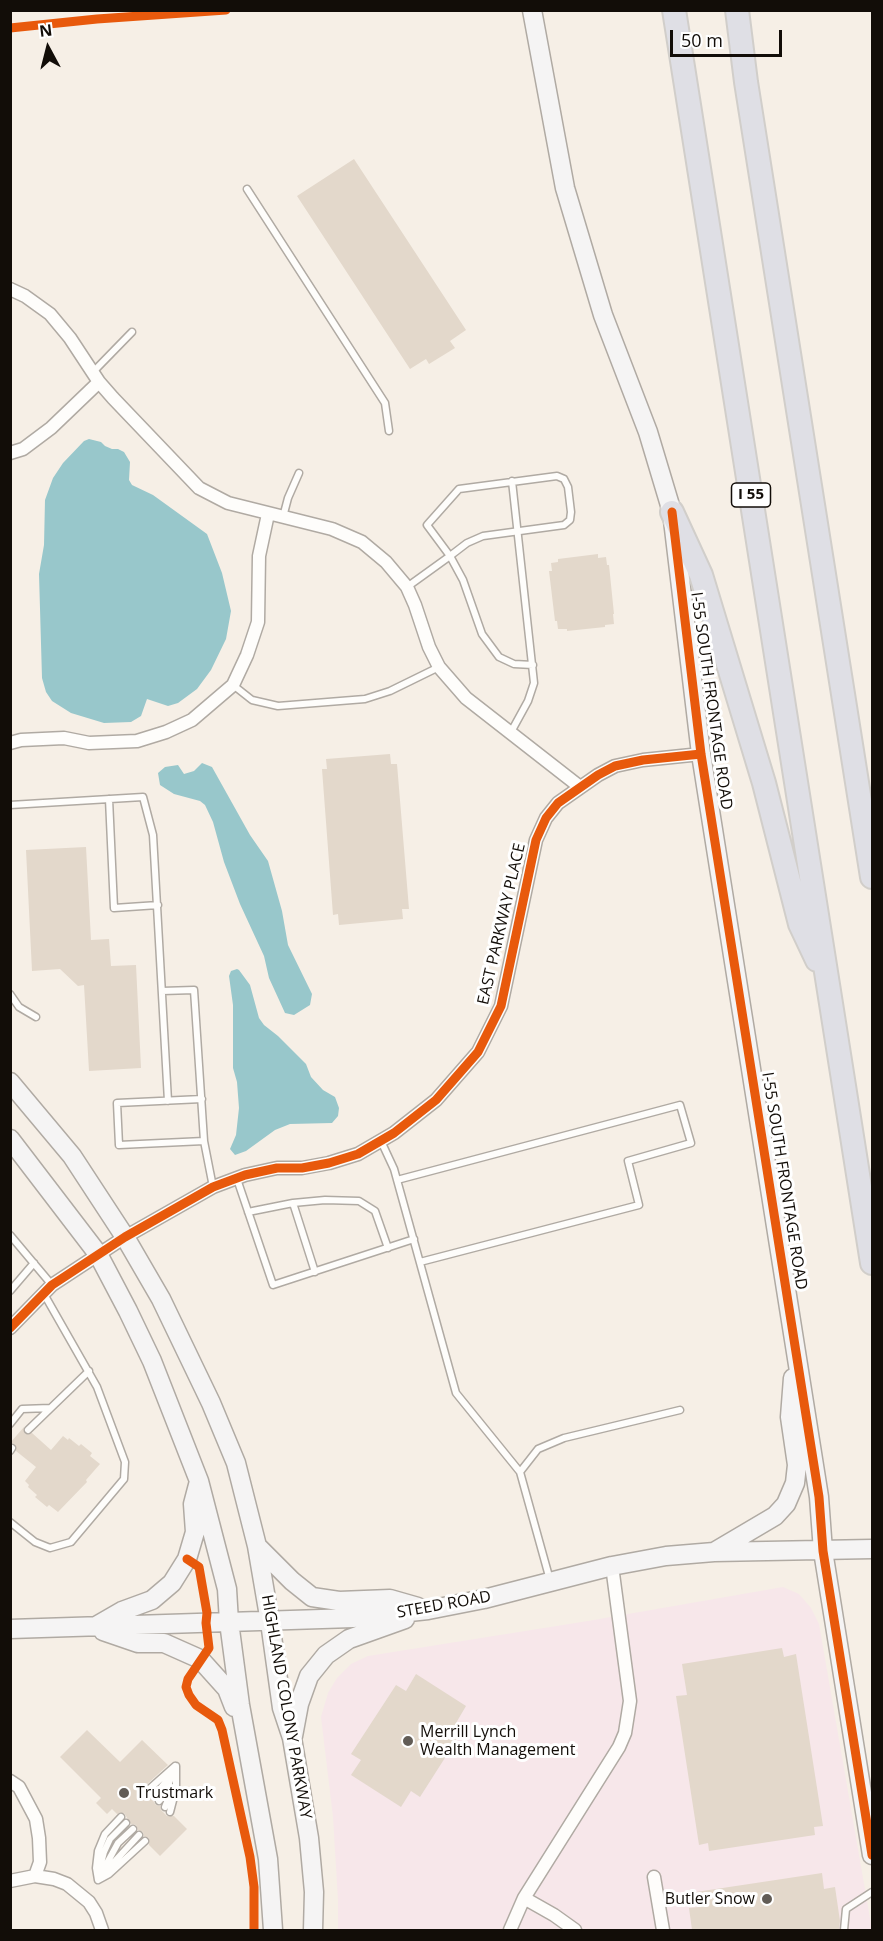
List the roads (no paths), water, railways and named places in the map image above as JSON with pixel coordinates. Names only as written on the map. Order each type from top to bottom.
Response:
[{"type":"highway","name":"I 55","points":[[674,10],[873,1263]]},
{"type":"highway","points":[[737,10],[746,82],[873,877]]},
{"type":"highway","points":[[672,512],[701,575],[723,645],[764,783],[800,924],[827,979]]},
{"type":"street","points":[[521,10],[536,29]]},
{"type":"street","name":"I-55 SOUTH FRONTAGE ROAD","points":[[532,10],[565,188],[603,315],[648,432],[672,512],[701,754],[819,1497],[823,1551],[873,1855]]},
{"type":"street","points":[[10,289],[25,296],[50,314],[70,338],[96,377],[151,440],[199,488],[228,503],[332,529],[362,542],[386,562],[406,587],[415,605],[429,647],[440,667],[466,698],[580,787]]},
{"type":"street","points":[[10,453],[22,449],[51,428],[96,377]]},
{"type":"street","points":[[10,743],[21,740],[64,738],[89,743],[138,741],[192,720],[233,685],[247,655],[258,622],[259,556],[268,514]]},
{"type":"street","name":"EAST PARKWAY PLACE","points":[[10,1328],[48,1289],[98,1254],[213,1187],[277,1168],[302,1168],[358,1154],[381,1141],[436,1100],[478,1052],[501,1006],[536,840],[546,818],[558,803],[615,766],[643,760],[701,754]]},
{"type":"street","name":"HIGHLAND COLONY PARKWAY","points":[[10,1082],[72,1156],[125,1237],[161,1299],[211,1403],[236,1464],[257,1546],[282,1708],[292,1738],[309,1838],[314,1892],[313,1930]]},
{"type":"street","points":[[10,1139],[98,1254],[152,1361],[199,1481],[227,1589],[246,1742],[268,1860],[273,1930]]},
{"type":"street","points":[[714,1552],[775,1516],[786,1504],[795,1483],[797,1465],[789,1417],[795,1350]]},
{"type":"street","points":[[93,1628],[122,1611],[152,1600],[172,1583],[187,1559],[195,1532],[194,1504],[199,1481]]},
{"type":"street","points":[[257,1546],[292,1581],[312,1597],[339,1601],[390,1599],[428,1610]]},
{"type":"street","name":"STEED ROAD","points":[[10,1629],[353,1618],[428,1610],[484,1599],[612,1566],[666,1556],[714,1552],[873,1549]]},
{"type":"street","points":[[510,1930],[525,1898],[619,1747],[625,1733],[630,1701],[612,1566]]},
{"type":"street","points":[[292,1738],[299,1704],[309,1676],[326,1655],[349,1639],[428,1610]]},
{"type":"street","points":[[93,1628],[138,1643],[165,1643],[200,1659],[227,1689],[246,1742]]},
{"type":"street","points":[[10,1781],[19,1787],[36,1819],[40,1862],[35,1876]]},
{"type":"street","points":[[10,1881],[35,1876],[54,1879],[80,1893],[89,1902],[102,1930]]},
{"type":"street","points":[[654,1877],[663,1930]]},
{"type":"street","points":[[525,1898],[575,1930]]},
{"type":"lane","points":[[248,189],[385,403],[389,431]]},
{"type":"lane","points":[[96,377],[132,332]]},
{"type":"lane","points":[[282,517],[299,474]]},
{"type":"lane","points":[[406,587],[450,556],[467,543],[483,536],[564,525],[570,520],[568,487],[564,479],[557,476],[459,489],[427,525],[450,556],[464,580],[482,634],[499,657],[514,664],[533,665]]},
{"type":"lane","points":[[510,733],[528,701],[534,683],[512,481]]},
{"type":"lane","points":[[233,685],[252,700],[278,706],[300,705],[365,699],[390,691],[440,667]]},
{"type":"lane","points":[[10,805],[143,797],[153,835],[168,1101]]},
{"type":"lane","points":[[109,799],[114,908],[158,905]]},
{"type":"lane","points":[[162,991],[194,990],[204,1141],[213,1187]]},
{"type":"lane","points":[[10,994],[19,1007],[36,1017]]},
{"type":"lane","points":[[201,1098],[117,1103],[119,1145],[204,1141]]},
{"type":"lane","points":[[397,1180],[680,1105],[691,1143],[628,1161],[639,1205],[420,1262]]},
{"type":"lane","points":[[381,1141],[397,1180],[456,1393],[520,1472],[550,1582]]},
{"type":"lane","points":[[237,1178],[273,1285],[414,1239]]},
{"type":"lane","points":[[248,1212],[293,1203],[325,1200],[359,1201],[375,1211],[388,1248]]},
{"type":"lane","points":[[293,1203],[315,1272]]},
{"type":"lane","points":[[10,1235],[34,1263],[48,1289],[97,1387],[124,1462],[124,1479],[72,1542],[50,1548],[35,1542],[10,1522]]},
{"type":"lane","points":[[10,1290],[34,1263]]},
{"type":"lane","points":[[28,1430],[89,1371]]},
{"type":"lane","points":[[10,1425],[22,1410],[51,1408]]},
{"type":"lane","points":[[520,1472],[538,1449],[564,1438],[680,1410]]},
{"type":"lane","points":[[148,1790],[176,1766]]},
{"type":"lane","points":[[156,1799],[165,1794],[176,1766]]},
{"type":"lane","points":[[167,1809],[176,1789],[176,1766]]},
{"type":"lane","points":[[98,1880],[96,1868],[98,1851],[105,1834],[121,1817]]},
{"type":"lane","points":[[98,1880],[104,1852],[110,1839],[126,1823]]},
{"type":"lane","points":[[98,1880],[118,1843],[133,1829]]},
{"type":"lane","points":[[98,1880],[139,1835]]},
{"type":"lane","points":[[98,1880],[109,1874],[145,1841]]},
{"type":"lane","points":[[844,1930],[846,1909],[873,1892]]},
{"type":"water","points":[[89,439],[124,452],[130,462],[129,480],[132,485],[153,495],[207,534],[222,573],[231,611],[226,639],[211,670],[197,689],[178,703],[168,706],[147,699],[141,716],[131,722],[104,723],[71,713],[52,701],[46,692],[42,678],[39,574],[44,545],[45,500],[53,478],[63,463],[84,441]]},
{"type":"water","points":[[202,763],[212,767],[250,835],[268,861],[282,911],[288,945],[312,994],[310,1005],[294,1015],[285,1013],[269,978],[264,956],[240,904],[224,862],[213,822],[205,805],[200,801],[174,794],[160,785],[158,773],[165,767],[178,765],[184,774],[194,771]]},
{"type":"water","points":[[237,969],[250,985],[259,1018],[264,1025],[306,1064],[311,1077],[323,1090],[335,1097],[339,1108],[338,1116],[332,1123],[290,1124],[275,1130],[246,1151],[235,1155],[230,1149],[236,1135],[239,1108],[237,1082],[233,1068],[233,1005],[229,976],[231,971]]},
{"type":"place","name":"Merrill Lynch Wealth Management","points":[[408,1741]]},
{"type":"place","name":"Trustmark","points":[[124,1793]]},
{"type":"place","name":"Butler Snow","points":[[767,1899]]}]
